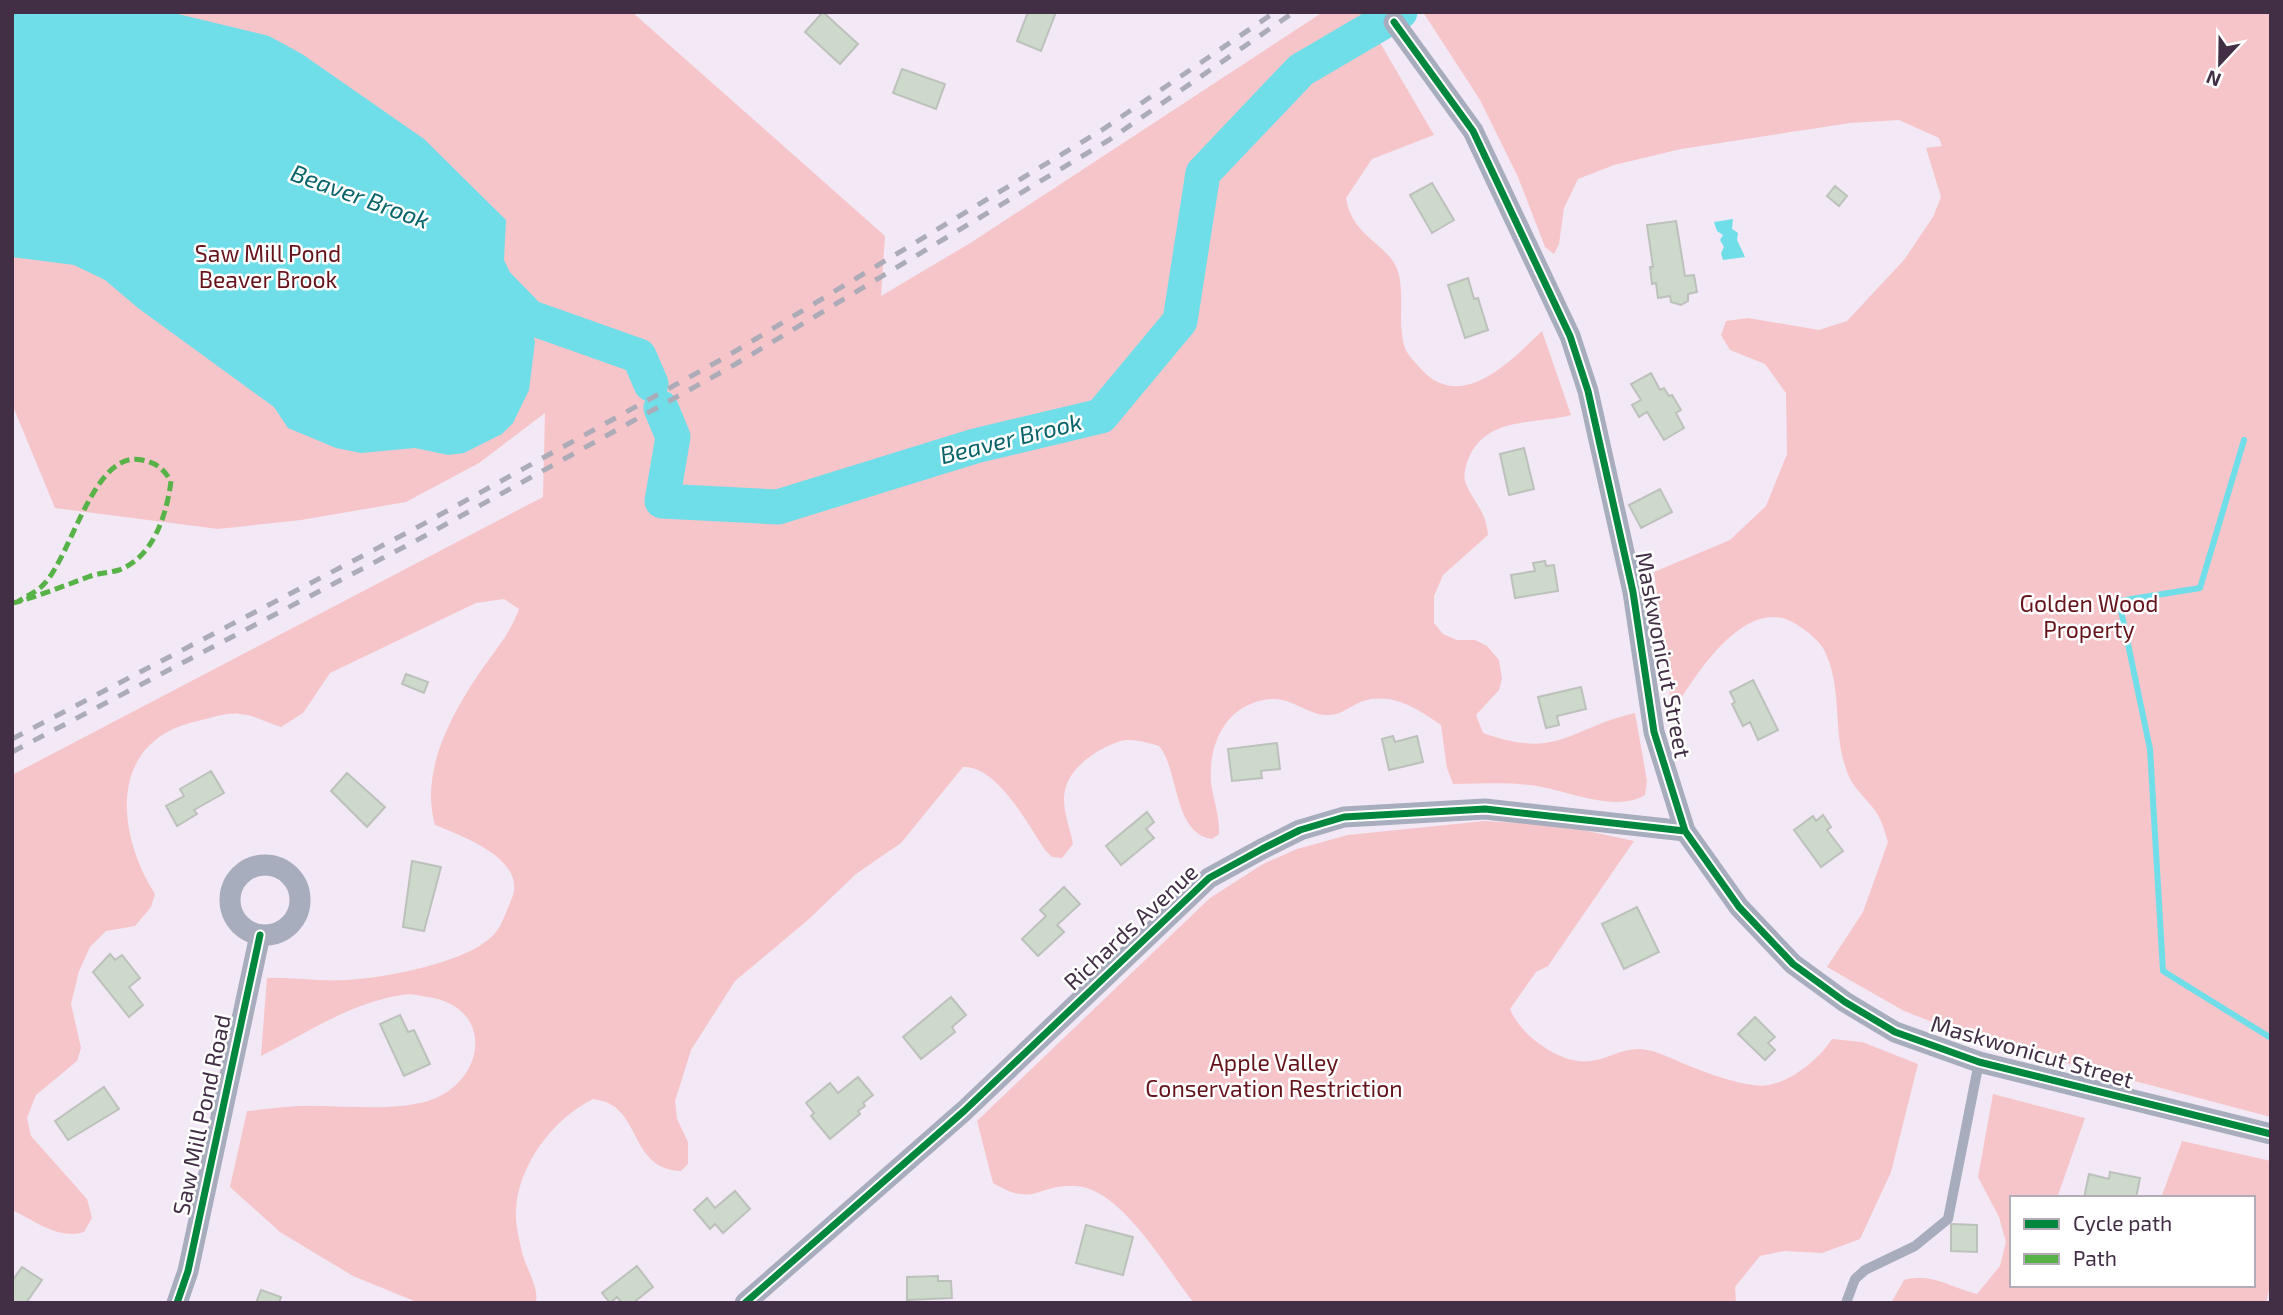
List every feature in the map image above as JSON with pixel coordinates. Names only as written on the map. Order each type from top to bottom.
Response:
[{"type":"street","name":"Maskwonicut Street","points":[[1394,22],[1478,140],[1570,335],[1588,391],[1633,592],[1654,732],[1685,831],[1739,907],[1793,964],[1845,1002],[1895,1032],[1979,1062],[2271,1134]]},
{"type":"street","name":"Richards Avenue","points":[[745,1303],[964,1111],[1209,878],[1262,849],[1300,830],[1344,817],[1485,809],[1685,831]]},
{"type":"street","name":"Saw Mill Pond Road","points":[[177,1303],[191,1258],[260,935]]},
{"type":"lane","points":[[1846,1303],[1855,1279],[1865,1270],[1915,1246],[1948,1219],[1979,1062]]},
{"type":"green space","name":"Saw Mill Pond Beaver Brook","points":[[12,12],[632,12],[885,236],[881,296],[972,242],[1323,12],[1362,12],[1434,135],[1372,159],[1346,198],[1356,223],[1395,264],[1400,284],[1401,328],[1407,352],[1422,370],[1437,382],[1453,386],[1470,384],[1501,367],[1542,331],[1571,415],[1501,428],[1479,442],[1470,455],[1465,481],[1485,519],[1488,535],[1443,575],[1434,596],[1434,623],[1443,634],[1457,640],[1475,640],[1487,646],[1499,660],[1502,679],[1499,690],[1476,715],[1483,733],[1509,741],[1547,743],[1635,713],[1647,781],[1645,795],[1618,802],[1529,785],[1453,784],[1447,768],[1441,725],[1414,708],[1395,700],[1374,699],[1363,701],[1338,713],[1322,715],[1287,701],[1273,699],[1244,707],[1224,726],[1217,739],[1213,752],[1211,782],[1219,834],[1212,839],[1199,835],[1190,826],[1159,746],[1125,740],[1094,754],[1079,766],[1068,782],[1064,804],[1073,844],[1062,858],[1052,857],[1045,850],[1021,812],[999,786],[976,769],[963,767],[901,843],[856,874],[809,919],[735,981],[691,1050],[675,1101],[677,1119],[688,1142],[688,1164],[681,1171],[654,1162],[620,1111],[608,1103],[593,1099],[579,1107],[552,1131],[531,1160],[518,1193],[518,1231],[524,1258],[536,1290],[536,1303],[419,1303],[353,1276],[280,1232],[230,1187],[247,1111],[299,1106],[373,1107],[415,1104],[447,1092],[462,1079],[471,1063],[475,1046],[473,1030],[465,1015],[450,1004],[408,994],[365,1004],[261,1056],[267,978],[347,980],[404,972],[468,952],[485,943],[503,920],[512,898],[514,884],[510,872],[489,851],[435,825],[431,804],[436,762],[451,720],[508,631],[519,609],[504,599],[476,603],[330,673],[303,713],[281,727],[256,717],[224,715],[169,731],[148,747],[134,767],[128,791],[127,817],[132,843],[155,894],[151,907],[135,926],[106,931],[90,947],[79,971],[71,1004],[81,1048],[77,1061],[36,1095],[27,1118],[31,1136],[87,1199],[92,1218],[84,1232],[75,1234],[38,1224],[12,1210],[12,775],[543,497],[545,413],[479,463],[406,502],[301,520],[218,529],[55,508],[12,404]]},
{"type":"green space","name":"Golden Wood Property","points":[[1423,12],[2271,12],[2271,1117],[1979,1040],[1904,1011],[1827,967],[1863,912],[1888,842],[1878,815],[1853,784],[1843,759],[1834,683],[1824,649],[1801,627],[1777,617],[1759,619],[1741,629],[1723,643],[1708,661],[1672,713],[1654,572],[1730,540],[1766,506],[1787,454],[1786,393],[1765,364],[1730,350],[1721,335],[1726,321],[1748,318],[1819,330],[1847,321],[1904,260],[1933,217],[1941,197],[1926,148],[1942,146],[1939,138],[1899,120],[1850,123],[1681,149],[1614,165],[1578,179],[1564,208],[1559,244],[1554,254],[1545,247],[1518,177],[1480,100]]},
{"type":"green space","name":"Apple Valley Conservation Restriction","points":[[1485,821],[1564,826],[1634,841],[1548,966],[1536,972],[1510,1009],[1532,1038],[1555,1053],[1579,1061],[1590,1061],[1632,1049],[1647,1050],[1728,1080],[1760,1086],[1788,1079],[1796,1074],[1813,1061],[1832,1039],[1862,1042],[1918,1064],[1891,1172],[1860,1239],[1822,1253],[1784,1251],[1760,1256],[1735,1287],[1736,1303],[1194,1303],[1142,1232],[1109,1200],[1092,1190],[1075,1186],[1018,1194],[993,1183],[977,1121],[1210,898],[1263,864],[1297,849],[1348,835]]},
{"type":"green space","points":[[1993,1094],[2085,1118],[2058,1196],[2010,1196],[2010,1287],[2255,1287],[2255,1196],[2162,1196],[2182,1141],[2271,1161],[2271,1282],[2266,1303],[1891,1303],[1904,1280],[1914,1278],[1932,1279],[1977,1294],[2000,1266],[2006,1242],[1999,1217],[1978,1177]]},
{"type":"water","points":[[12,12],[178,14],[269,36],[302,54],[424,139],[506,220],[504,260],[525,304],[535,342],[529,390],[513,423],[502,434],[464,453],[448,455],[415,448],[361,453],[336,448],[288,428],[274,407],[138,308],[105,280],[74,265],[12,257]]},
{"type":"water","points":[[1733,219],[1732,229],[1738,233],[1737,240],[1745,257],[1723,260],[1721,253],[1724,247],[1720,240],[1723,235],[1717,231],[1714,222]]},
{"type":"building","points":[[823,12],[858,44],[840,64],[805,32]]},
{"type":"building","points":[[1028,12],[1056,12],[1041,51],[1017,41]]},
{"type":"building","points":[[902,69],[945,84],[936,109],[893,93]]},
{"type":"building","points":[[1432,183],[1454,220],[1432,233],[1410,195]]},
{"type":"building","points":[[1835,186],[1847,196],[1839,206],[1827,196]]},
{"type":"building","points":[[1676,221],[1685,276],[1694,275],[1697,292],[1688,294],[1688,301],[1681,305],[1671,302],[1670,296],[1658,298],[1656,283],[1652,284],[1650,267],[1653,267],[1647,225]]},
{"type":"building","points":[[1468,278],[1474,299],[1478,298],[1488,330],[1465,338],[1448,285]]},
{"type":"building","points":[[1651,373],[1660,390],[1664,388],[1669,396],[1672,395],[1681,410],[1676,413],[1684,428],[1664,440],[1647,412],[1639,417],[1632,405],[1641,400],[1631,384]]},
{"type":"building","points":[[1524,448],[1534,489],[1509,495],[1500,454]]},
{"type":"building","points":[[1660,489],[1672,512],[1641,528],[1629,505]]},
{"type":"building","points":[[1545,561],[1546,566],[1554,565],[1558,591],[1515,598],[1511,575],[1535,571],[1533,563]]},
{"type":"building","points":[[406,674],[428,682],[424,693],[402,684]]},
{"type":"building","points":[[1753,680],[1778,730],[1758,740],[1750,722],[1743,726],[1732,704],[1735,702],[1730,692]]},
{"type":"building","points":[[1581,687],[1586,709],[1557,716],[1559,725],[1546,728],[1538,697]]},
{"type":"building","points":[[1393,736],[1395,742],[1417,736],[1423,762],[1389,770],[1382,739]]},
{"type":"building","points":[[1277,743],[1280,769],[1261,771],[1262,778],[1232,781],[1228,749]]},
{"type":"building","points":[[211,771],[224,793],[194,810],[197,814],[177,826],[166,806],[184,796],[180,789]]},
{"type":"building","points":[[347,773],[385,807],[367,827],[331,791]]},
{"type":"building","points":[[1147,812],[1154,822],[1146,829],[1154,838],[1121,865],[1106,846]]},
{"type":"building","points":[[1823,815],[1831,827],[1827,830],[1843,851],[1821,867],[1794,830],[1813,816],[1816,821]]},
{"type":"building","points":[[412,861],[441,867],[424,931],[403,927]]},
{"type":"building","points":[[1064,887],[1080,904],[1057,925],[1064,932],[1038,956],[1022,939],[1046,916],[1040,910]]},
{"type":"building","points":[[1637,907],[1659,952],[1624,969],[1602,924]]},
{"type":"building","points":[[110,954],[115,960],[122,955],[140,978],[129,987],[143,1005],[129,1017],[93,972]]},
{"type":"building","points":[[951,997],[966,1015],[952,1027],[955,1032],[921,1059],[903,1037]]},
{"type":"building","points":[[400,1015],[408,1032],[414,1030],[430,1064],[404,1076],[380,1024]]},
{"type":"building","points":[[1755,1017],[1775,1037],[1768,1043],[1775,1050],[1765,1060],[1738,1034]]},
{"type":"building","points":[[858,1077],[873,1095],[863,1103],[865,1106],[858,1111],[860,1114],[830,1139],[811,1116],[814,1113],[806,1103],[830,1083],[838,1093]]},
{"type":"building","points":[[104,1087],[119,1109],[68,1140],[55,1121]]},
{"type":"building","points":[[2110,1172],[2140,1178],[2136,1196],[2084,1196],[2089,1174],[2109,1179]]},
{"type":"building","points":[[735,1191],[750,1209],[723,1233],[715,1224],[710,1229],[694,1210],[707,1198],[715,1208]]},
{"type":"building","points":[[1951,1224],[1977,1225],[1977,1252],[1951,1251]]},
{"type":"building","points":[[1086,1225],[1133,1237],[1123,1275],[1076,1263]]},
{"type":"building","points":[[637,1266],[653,1287],[633,1303],[622,1303],[617,1297],[610,1303],[602,1293]]},
{"type":"building","points":[[22,1267],[42,1280],[26,1303],[12,1303],[12,1281]]},
{"type":"building","points":[[938,1276],[938,1281],[951,1281],[952,1298],[907,1300],[907,1277]]},
{"type":"building","points":[[261,1290],[281,1297],[279,1303],[256,1303]]},
{"type":"waterway","name":"Beaver Brook","points":[[661,408],[673,437],[662,501],[778,507],[975,446],[1101,416],[1180,321],[1203,173],[1301,70],[1400,12]]},
{"type":"waterway","name":"Beaver Brook","points":[[495,282],[529,317],[639,356],[651,384]]},
{"type":"waterway","points":[[2244,440],[2200,588],[2119,601],[2150,749],[2163,971],[2271,1038]]},
{"type":"railway","points":[[12,739],[416,528],[724,358],[1102,130],[1275,12]]},
{"type":"railway","points":[[12,752],[421,538],[729,368],[1109,140],[1294,12]]},
{"type":"marked path","points":[[12,603],[17,602],[44,593],[92,576],[119,570],[131,564],[150,545],[162,520],[171,481],[165,473],[159,467],[142,460],[125,461],[110,471],[97,487],[54,570],[41,587],[17,602]]},
{"type":"cycle path","points":[[1394,22],[1473,131],[1570,336],[1588,391],[1633,592],[1654,732],[1685,831],[1739,907],[1793,964],[1845,1002],[1895,1032],[1979,1062],[2271,1134]]},
{"type":"cycle path","points":[[745,1303],[964,1111],[1209,878],[1262,849],[1300,830],[1344,817],[1485,809],[1685,831]]},
{"type":"cycle path","points":[[177,1303],[188,1271],[260,935]]}]
